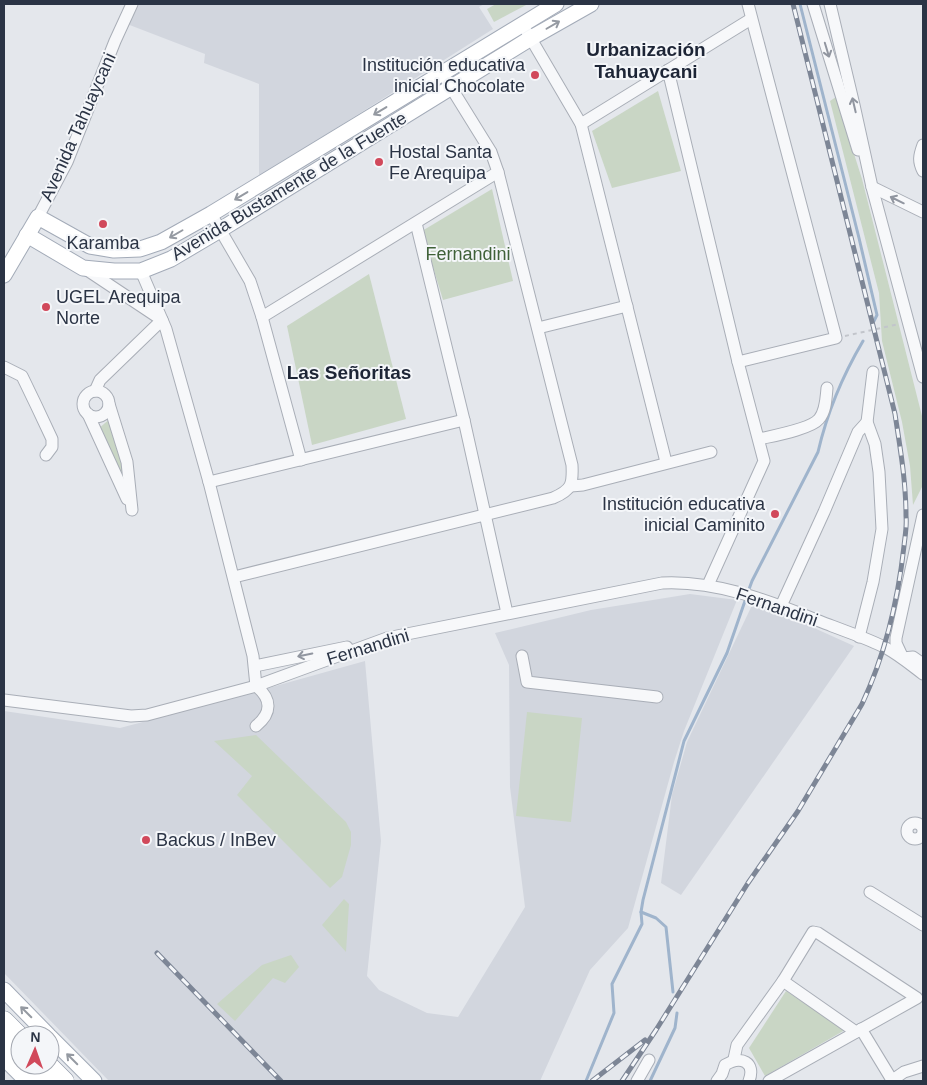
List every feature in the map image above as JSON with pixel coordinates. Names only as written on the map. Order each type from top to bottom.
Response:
[{"type":"main road","name":"Avenida Bustamente de la Fuente","points":[[38,217],[90,246],[123,250],[140,249],[161,242],[211,214],[556,4]]},
{"type":"main road","name":"Avenida Bustamente de la Fuente","points":[[27,235],[83,268],[141,271],[171,258],[220,230],[530,38],[591,4]]},
{"type":"main road","name":"Avenida Tahuaycani","points":[[4,275],[38,217]]},
{"type":"main road","points":[[4,990],[38,1025]]},
{"type":"main road","points":[[60,1047],[94,1081]]},
{"type":"main road","points":[[4,1058],[27,1081]]},
{"type":"street","name":"Avenida Tahuaycani","points":[[38,217],[67,162],[132,4]]},
{"type":"street","points":[[738,362],[836,338],[748,4]]},
{"type":"street","points":[[923,212],[872,187],[852,134],[813,6],[830,4],[872,187],[923,377]]},
{"type":"street","points":[[581,124],[751,19]]},
{"type":"street","points":[[522,24],[581,124],[666,462]]},
{"type":"street","points":[[668,70],[738,362],[764,461],[708,586]]},
{"type":"street","points":[[442,73],[491,152],[498,172],[572,465],[573,476],[571,486]]},
{"type":"street","points":[[923,145],[919,156],[919,163],[923,171]]},
{"type":"street","points":[[262,317],[498,172]]},
{"type":"street","points":[[211,214],[250,281],[262,317],[300,460]]},
{"type":"street","points":[[416,223],[464,420],[507,613]]},
{"type":"street","points":[[83,268],[162,320]]},
{"type":"street","points":[[141,271],[166,329],[234,577],[255,666],[256,686],[264,692],[268,701],[268,711],[264,720],[256,726]]},
{"type":"street","points":[[538,328],[627,306]]},
{"type":"street","points":[[95,391],[100,380],[162,320]]},
{"type":"street","points":[[4,367],[22,376],[36,405],[52,439],[52,447],[46,455]]},
{"type":"street","points":[[859,637],[873,582],[882,528],[879,472],[875,444],[867,422],[873,372]]},
{"type":"street","points":[[759,439],[806,427],[819,419],[825,406],[827,388]]},
{"type":"street","points":[[95,391],[103,393],[109,404],[127,462],[132,510],[84,407],[84,398],[90,392],[95,391]]},
{"type":"street","points":[[88,414],[95,417],[103,415],[109,404]]},
{"type":"street","points":[[209,482],[464,420]]},
{"type":"street","points":[[781,606],[858,432],[867,422]]},
{"type":"street","points":[[234,577],[553,498],[571,486],[583,485],[666,462],[711,452]]},
{"type":"street","points":[[923,515],[896,638],[896,643],[903,658],[923,674]]},
{"type":"street","name":"Fernandini","points":[[4,700],[140,716],[256,686],[387,638],[662,583],[692,583],[755,597],[884,647],[903,658]]},
{"type":"street","points":[[255,666],[387,638]]},
{"type":"street","points":[[522,656],[527,682],[657,697]]},
{"type":"street","points":[[903,658],[913,657],[923,664]]},
{"type":"street","points":[[870,892],[923,925]]},
{"type":"street","points":[[734,1059],[737,1045],[783,981],[813,932],[818,933],[917,998],[769,1081]]},
{"type":"street","points":[[783,981],[858,1030],[891,1081],[904,1072],[923,1066]]},
{"type":"street","points":[[721,1079],[725,1065],[734,1059],[742,1060],[748,1065],[751,1072],[750,1081]]},
{"type":"street","points":[[637,1081],[650,1060]]},
{"type":"path","points":[[836,338],[874,328],[909,322]]},
{"type":"shaded area","points":[[139,4],[484,4],[479,7],[493,29],[259,177],[259,84],[204,63],[205,54],[127,24]]},
{"type":"shaded area","points":[[690,594],[737,600],[684,731],[628,928],[590,970],[540,1081],[109,1081],[60,1031],[60,1025],[55,1025],[4,973],[4,711],[120,728],[365,661],[381,841],[367,976],[379,990],[427,1013],[458,1017],[525,907],[510,787],[509,665],[495,633],[591,610]]},
{"type":"shaded area","points":[[754,601],[854,646],[681,895],[661,883],[672,795],[687,742]]},
{"type":"green space","points":[[496,4],[528,4],[494,22],[487,9]]},
{"type":"green space","points":[[658,91],[681,171],[612,188],[592,131]]},
{"type":"green space","points":[[836,97],[862,179],[923,420],[923,485],[913,505],[910,466],[902,422],[882,341],[879,293],[830,101]]},
{"type":"green space","name":"Fernandini","points":[[492,189],[513,281],[443,300],[422,231]]},
{"type":"green space","points":[[369,274],[406,419],[312,445],[287,326]]},
{"type":"green space","points":[[111,418],[128,476],[123,481],[98,429]]},
{"type":"green space","points":[[527,712],[582,718],[571,822],[516,816]]},
{"type":"green space","points":[[256,735],[346,822],[351,832],[351,845],[342,877],[330,888],[237,795],[252,776],[214,741]]},
{"type":"green space","points":[[344,899],[349,904],[346,952],[322,925]]},
{"type":"green space","points":[[291,955],[299,967],[285,983],[273,978],[235,1021],[217,1004],[262,965]]},
{"type":"green space","points":[[786,991],[845,1030],[765,1076],[749,1048]]},
{"type":"waterway","points":[[800,4],[877,315],[874,321]]},
{"type":"waterway","points":[[748,592],[818,452],[836,395],[863,341]]},
{"type":"waterway","points":[[586,1081],[614,1013],[612,984],[642,924],[643,900],[684,741],[727,653],[746,598]]},
{"type":"waterway","points":[[641,912],[656,918],[666,927],[673,992]]},
{"type":"waterway","points":[[650,1081],[675,1028],[677,1013]]},
{"type":"railway","points":[[622,1081],[748,883],[798,811],[862,704],[884,647],[894,607],[901,566],[906,527],[906,503],[895,414],[793,4]]},
{"type":"railway","points":[[157,953],[281,1081]]},
{"type":"railway","points":[[592,1081],[645,1040]]},
{"type":"place","name":"Institución educativa inicial Chocolate","points":[[535,75]]},
{"type":"place","name":"Hostal Santa Fe Arequipa","points":[[379,162]]},
{"type":"place","name":"Karamba","points":[[103,224]]},
{"type":"place","name":"UGEL Arequipa Norte","points":[[46,307]]},
{"type":"place","name":"Institución educativa inicial Caminito","points":[[775,514]]},
{"type":"place","name":"Backus / InBev","points":[[146,840]]},
{"type":"district","name":"Urbanización Tahuaycani","points":[[646,60]]},
{"type":"district","name":"Las Señoritas","points":[[349,372]]}]
